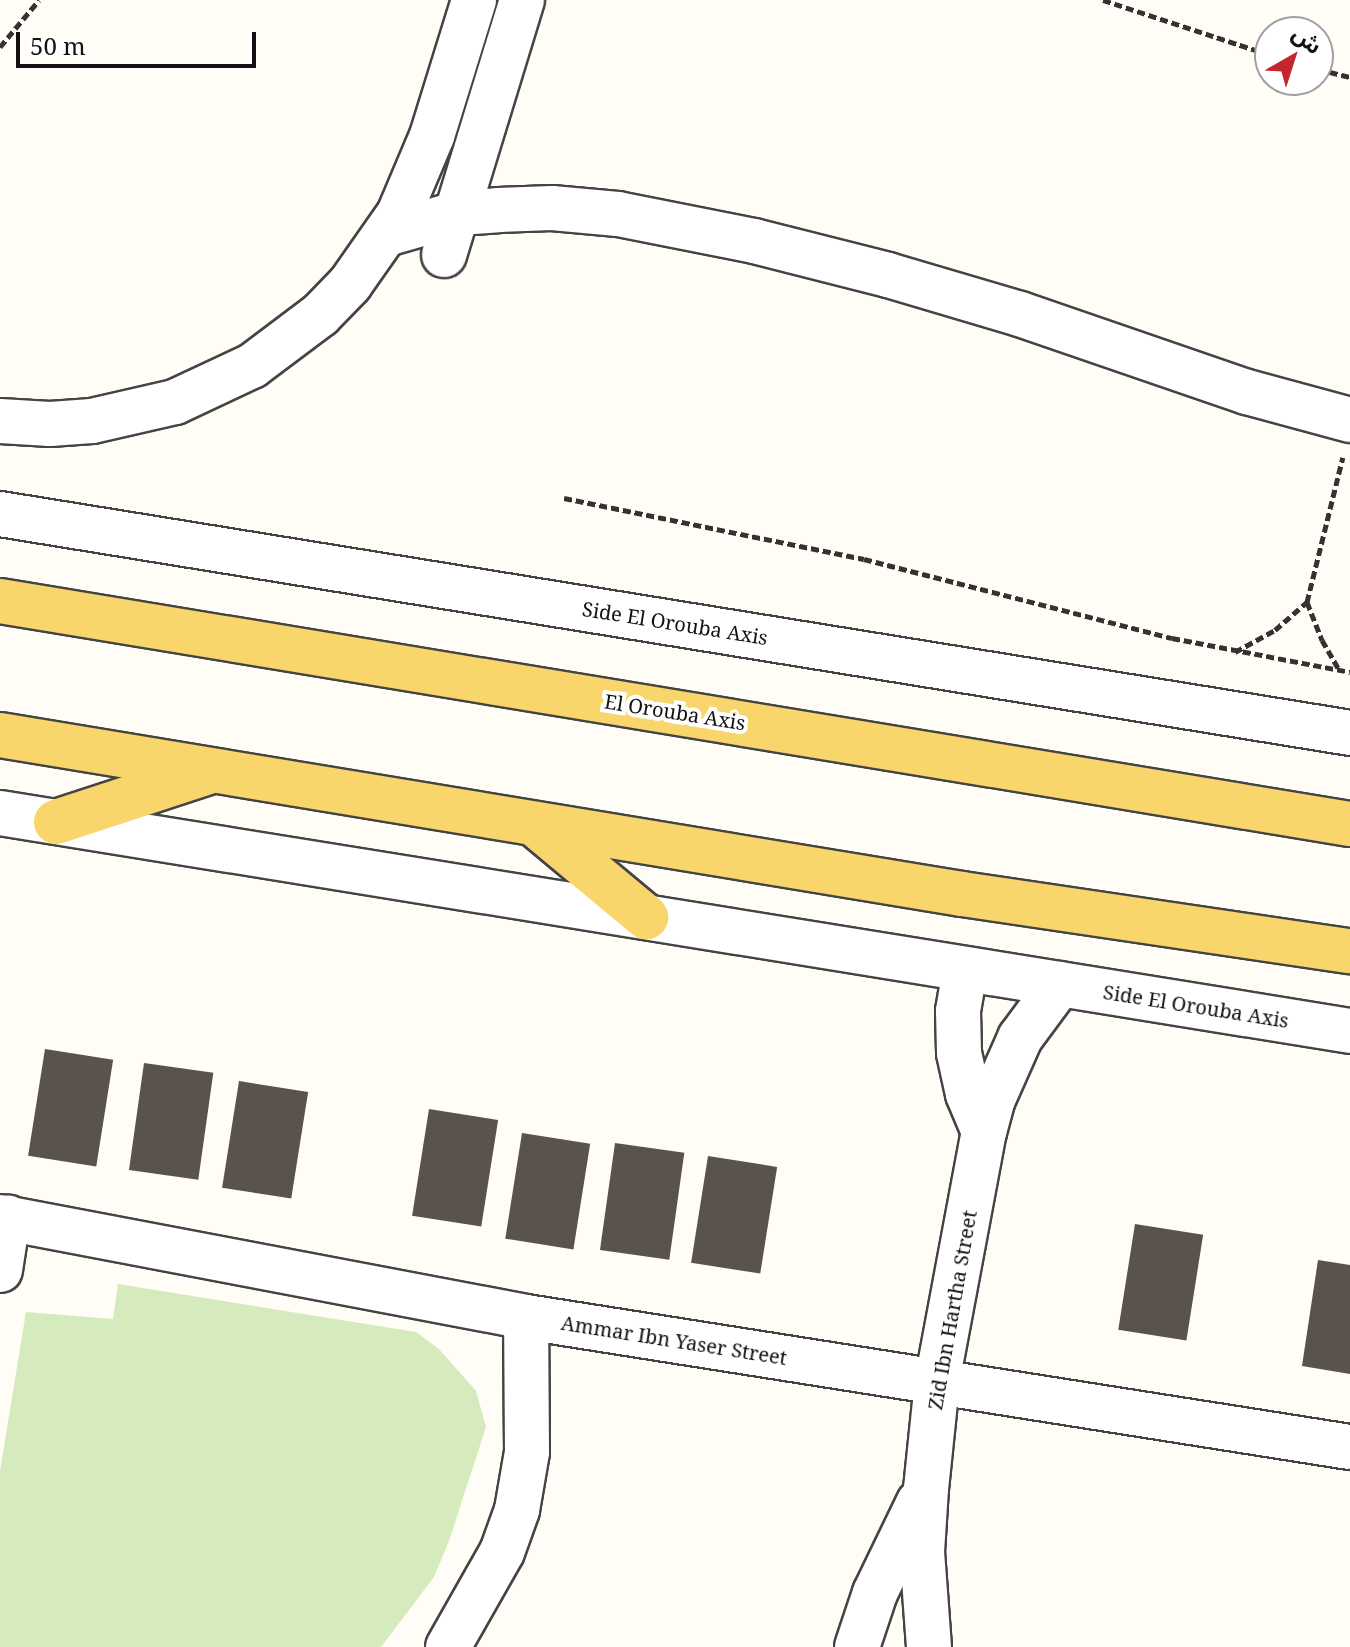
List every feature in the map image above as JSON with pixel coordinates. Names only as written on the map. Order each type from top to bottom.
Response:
[{"type":"main road","name":"El Orouba Axis","points":[[0,601],[1350,824]]},
{"type":"main road","points":[[0,735],[537,825],[1350,951]]},
{"type":"main road","points":[[56,822],[213,770]]},
{"type":"main road","points":[[537,825],[646,917]]},
{"type":"street","points":[[0,421],[50,424],[92,421],[175,402],[215,386],[252,366],[320,315],[350,284],[386,234],[417,176],[474,0]]},
{"type":"street","points":[[444,255],[522,0]]},
{"type":"street","points":[[386,234],[459,213],[552,208],[592,212],[754,241],[888,275],[1020,314],[1247,392],[1348,432]]},
{"type":"street","name":"Side El Orouba Axis","points":[[0,514],[1350,733]]},
{"type":"street","name":"Side El Orouba Axis","points":[[0,813],[1350,1031]]},
{"type":"street","points":[[965,970],[958,1011],[959,1053],[968,1094],[984,1132]]},
{"type":"street","name":"Zid Ibn Hartha Street","points":[[929,1647],[922,1552],[937,1382],[984,1132],[993,1099],[1015,1048],[1060,984]]},
{"type":"street","points":[[0,1270],[4,1218]]},
{"type":"street","name":"Ammar Ibn Yaser Street","points":[[4,1218],[526,1317],[1350,1447]]},
{"type":"street","points":[[448,1647],[502,1552],[517,1510],[527,1452],[526,1317]]},
{"type":"street","name":"Zid Ibn Hartha Street","points":[[857,1647],[898,1540],[926,1489]]},
{"type":"path","points":[[0,47],[39,0]]},
{"type":"path","points":[[1103,0],[1254,50]]},
{"type":"path","points":[[1340,671],[1322,640],[1307,602],[1348,432]]},
{"type":"path","points":[[564,498],[864,559],[1109,623],[1235,652],[1350,672]]},
{"type":"path","points":[[1235,652],[1275,630],[1307,602]]},
{"type":"green space","points":[[118,1284],[416,1332],[439,1349],[476,1391],[486,1427],[449,1541],[434,1577],[381,1647],[0,1647],[0,1471],[26,1312],[113,1319]]},
{"type":"building","points":[[45,1049],[113,1060],[96,1166],[28,1156]]},
{"type":"building","points":[[144,1063],[213,1073],[198,1180],[129,1170]]},
{"type":"building","points":[[239,1081],[308,1092],[291,1199],[222,1188]]},
{"type":"building","points":[[429,1109],[498,1120],[481,1227],[412,1216]]},
{"type":"building","points":[[522,1133],[590,1144],[573,1249],[505,1239]]},
{"type":"building","points":[[615,1143],[684,1153],[669,1260],[600,1250]]},
{"type":"building","points":[[708,1156],[777,1167],[760,1274],[691,1263]]},
{"type":"building","points":[[1135,1224],[1203,1235],[1186,1340],[1118,1330]]},
{"type":"building","points":[[1318,1260],[1350,1265],[1350,1374],[1302,1366]]}]
